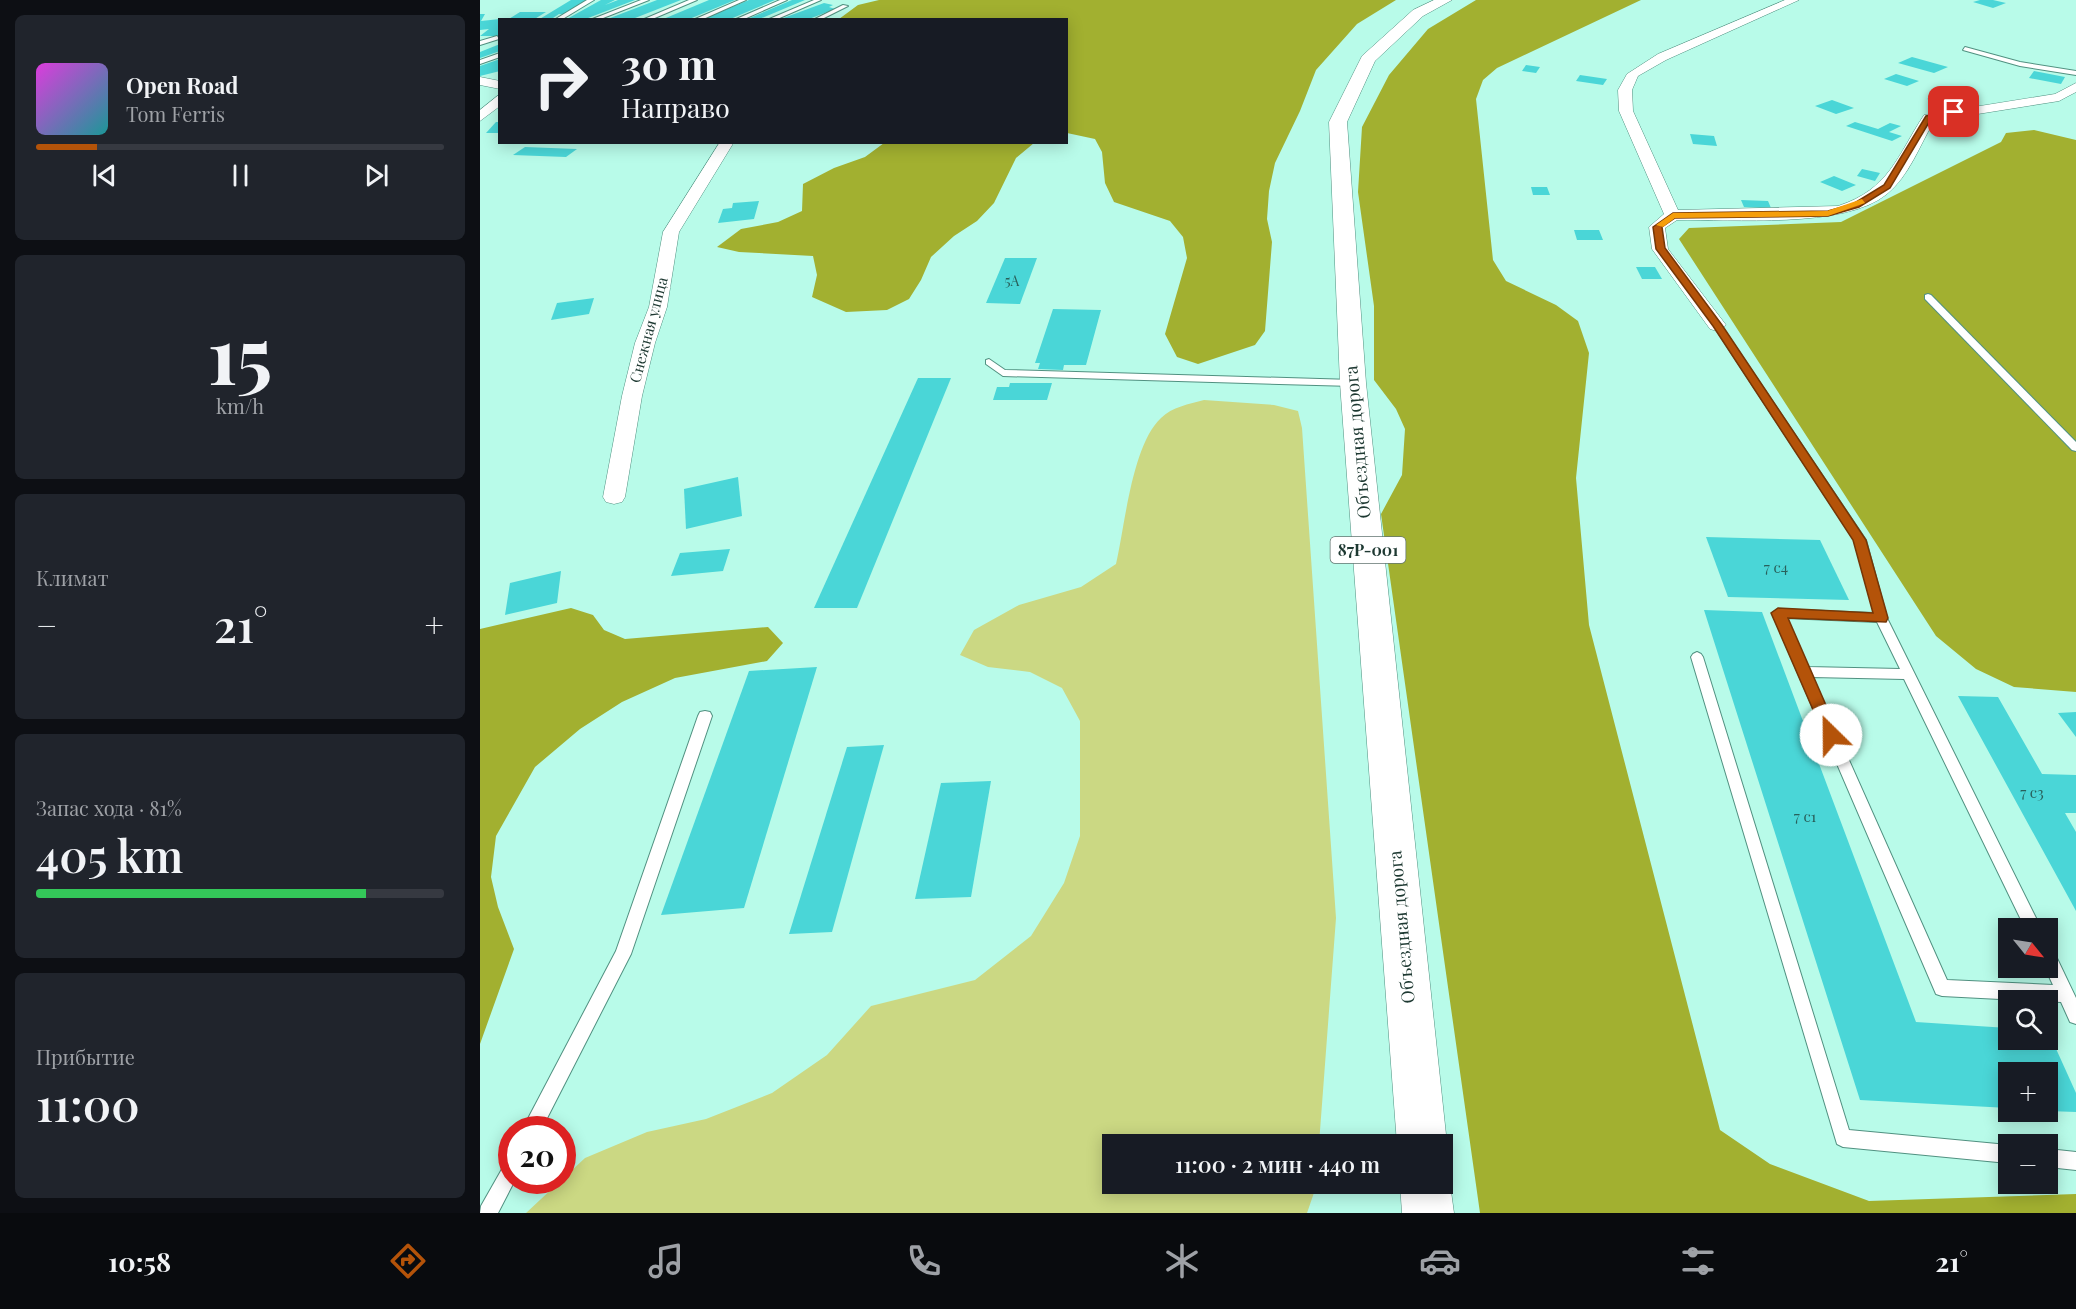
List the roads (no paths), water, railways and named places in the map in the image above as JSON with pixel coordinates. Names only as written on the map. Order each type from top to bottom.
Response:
[{"type":"main road","name":"Объездная дорога","points":[[1421,1134],[1353,383],[1338,122],[1368,59],[1418,13],[1445,0]]},
{"type":"main road","points":[[1426,1194],[1428,1213]]},
{"type":"street","points":[[1673,215],[1659,189],[1626,111],[1625,90],[1634,74],[1662,57],[1794,0]]},
{"type":"street","points":[[1717,325],[1660,249],[1657,227],[1673,215],[1828,213],[1844,210],[1856,206],[1887,186],[1929,118],[2059,97],[2076,87]]},
{"type":"street","points":[[480,117],[498,100]]},
{"type":"street","name":"Снежная улица","points":[[614,497],[632,396],[645,343],[658,307],[671,232],[726,144]]},
{"type":"lane","points":[[560,18],[591,0]]},
{"type":"lane","points":[[597,18],[646,0]]},
{"type":"lane","points":[[649,18],[694,0]]},
{"type":"lane","points":[[700,18],[743,0]]},
{"type":"lane","points":[[741,18],[784,0]]},
{"type":"lane","points":[[774,18],[818,0]]},
{"type":"lane","points":[[816,18],[845,6]]},
{"type":"lane","points":[[481,42],[497,38]]},
{"type":"lane","points":[[1965,49],[2020,64],[2076,73]]},
{"type":"lane","points":[[480,62],[498,56]]},
{"type":"lane","points":[[1928,297],[2076,448]]},
{"type":"lane","points":[[1717,325],[1860,540],[1881,618],[2029,918]]},
{"type":"lane","points":[[989,362],[1003,373],[1353,383]]},
{"type":"lane","points":[[1881,618],[1778,613],[1942,988],[2066,994]]},
{"type":"lane","points":[[1697,657],[1843,1137],[1998,1153]]},
{"type":"lane","points":[[1804,672],[1909,674]]},
{"type":"lane","points":[[538,1116],[623,954],[705,716]]},
{"type":"lane","points":[[2058,978],[2076,1016]]},
{"type":"lane","points":[[2058,1159],[2076,1161]]},
{"type":"lane","points":[[488,1213],[498,1194]]}]
